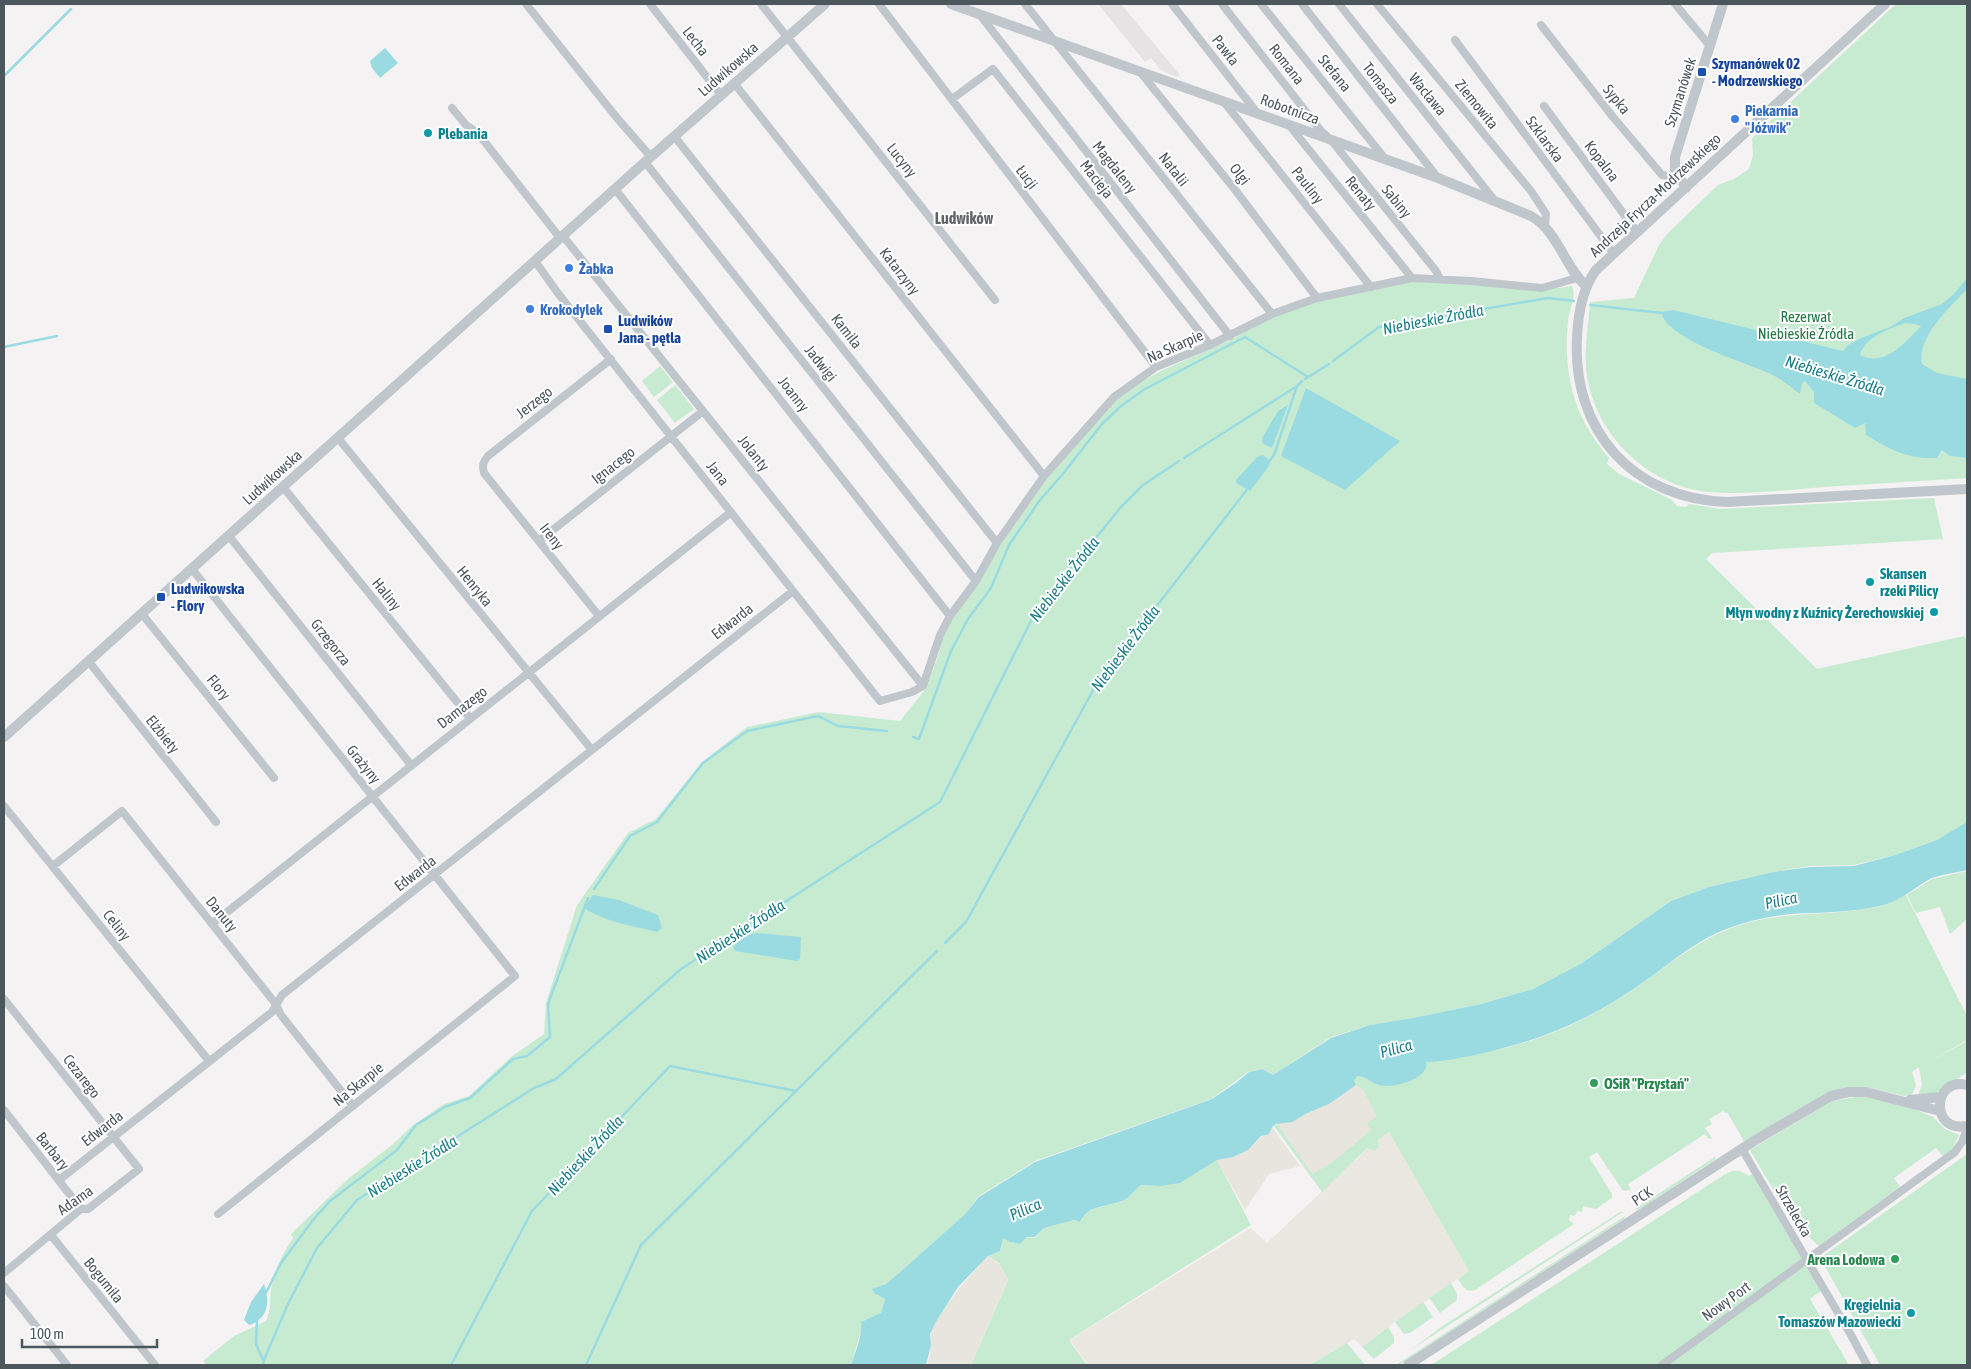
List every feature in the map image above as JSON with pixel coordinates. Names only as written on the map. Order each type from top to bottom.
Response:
[{"type":"street","points":[[526,4],[648,160]]},
{"type":"street","name":"Lecha","points":[[650,4],[721,95]]},
{"type":"street","name":"Lucyny","points":[[761,4],[995,300]]},
{"type":"street","name":"Ludwikowska","points":[[4,737],[674,136],[825,4]]},
{"type":"street","name":"Łucji","points":[[878,4],[1156,367]]},
{"type":"street","name":"Robotnicza","points":[[951,4],[1438,178],[1531,216],[1545,226],[1577,278],[1586,286]]},
{"type":"street","name":"Natalii","points":[[1024,4],[1045,31],[1055,40],[1272,314]]},
{"type":"street","name":"Pawła","points":[[1172,4],[1258,114]]},
{"type":"street","name":"Romana","points":[[1222,4],[1321,131],[1331,140]]},
{"type":"street","name":"Stefana","points":[[1261,4],[1386,160]]},
{"type":"street","name":"Tomasza","points":[[1302,4],[1438,178]]},
{"type":"street","name":"Wacława","points":[[1339,4],[1495,201]]},
{"type":"street","name":"Ziemowita","points":[[1377,4],[1531,191],[1546,214],[1545,226]]},
{"type":"street","points":[[1675,4],[1710,46]]},
{"type":"street","name":"Szymanówek","points":[[1686,188],[1675,170],[1675,157],[1723,4]]},
{"type":"street","name":"Andrzeja Frycza-Modrzewskiego","points":[[1884,4],[1596,270],[1586,286],[1578,322],[1576,356],[1580,386],[1594,425],[1614,452],[1631,469],[1661,488],[1694,500],[1727,502],[1967,489]]},
{"type":"street","name":"Magdaleny","points":[[978,13],[1230,336]]},
{"type":"street","name":"Sypka","points":[[1541,25],[1613,117],[1662,175],[1679,178]]},
{"type":"street","name":"Szklarska","points":[[1455,40],[1614,254]]},
{"type":"street","name":"Macieja","points":[[952,99],[993,69],[1210,345]]},
{"type":"street","name":"Olgi","points":[[1139,70],[1236,190],[1317,298]]},
{"type":"street","name":"Katarzyny","points":[[734,83],[1044,476]]},
{"type":"street","name":"Pauliny","points":[[1224,101],[1371,286]]},
{"type":"street","name":"Kopalna","points":[[1544,106],[1638,232]]},
{"type":"street","points":[[452,108],[466,125],[477,132],[562,237]]},
{"type":"street","name":"Renaty","points":[[1289,125],[1412,278]]},
{"type":"street","name":"Kamila","points":[[674,136],[997,543]]},
{"type":"street","name":"Sabiny","points":[[1331,140],[1436,271],[1440,280]]},
{"type":"street","name":"Jadwigi","points":[[648,160],[976,581]]},
{"type":"street","name":"Joanny","points":[[615,189],[950,616]]},
{"type":"street","name":"Jolanty","points":[[562,237],[923,686]]},
{"type":"street","name":"Jana","points":[[535,261],[557,292],[880,701],[912,692],[923,686]]},
{"type":"street","name":"Na Skarpie","points":[[923,686],[940,635],[950,616],[976,581],[997,543],[1044,476],[1114,397],[1156,367],[1230,336],[1272,314],[1317,298],[1371,286],[1412,278],[1542,288],[1577,278]]},
{"type":"street","name":"Jerzego","points":[[484,473],[482,467],[488,456],[611,359]]},
{"type":"street","name":"Ignacego","points":[[539,541],[703,411]]},
{"type":"street","name":"Henryka","points":[[338,438],[592,750]]},
{"type":"street","name":"Ireny","points":[[484,473],[598,616]]},
{"type":"street","name":"Haliny","points":[[283,487],[470,718]]},
{"type":"street","name":"Damazego","points":[[212,924],[731,512]]},
{"type":"street","name":"Grzegorza","points":[[229,536],[411,765]]},
{"type":"street","name":"Grażyny","points":[[192,569],[515,976]]},
{"type":"street","name":"Edwarda","points":[[59,1180],[272,1012],[275,1003],[282,995],[793,590]]},
{"type":"street","name":"Flory","points":[[142,614],[274,778]]},
{"type":"street","name":"Elżbiety","points":[[89,662],[216,822]]},
{"type":"street","name":"Celiny","points":[[4,806],[209,1061]]},
{"type":"street","name":"Danuty","points":[[53,866],[122,811],[275,1003],[281,1014],[353,1106]]},
{"type":"street","name":"Na Skarpie","points":[[218,1214],[515,976]]},
{"type":"street","name":"Cezarego","points":[[4,999],[139,1169]]},
{"type":"street","points":[[1966,1083],[1950,1087],[1941,1097],[1940,1111],[1948,1122],[1954,1126],[1967,1127]]},
{"type":"street","name":"PCK","points":[[1408,1365],[1742,1149],[1832,1096],[1849,1092],[1866,1092],[1940,1111]]},
{"type":"street","name":"PCK","points":[[1904,1101],[1941,1097]]},
{"type":"street","name":"Barbary","points":[[4,1110],[81,1209]]},
{"type":"street","name":"Nowy Port","points":[[1662,1365],[1955,1152],[1962,1142],[1967,1127]]},
{"type":"street","name":"Strzelecka","points":[[1742,1149],[1852,1336],[1867,1365]]},
{"type":"street","name":"Adama","points":[[4,1273],[81,1209],[88,1209],[139,1169]]},
{"type":"street","name":"Bogumiła","points":[[51,1235],[155,1365]]},
{"type":"street","points":[[4,1286],[66,1365]]},
{"type":"shaded area","points":[[1098,4],[1121,4],[1180,75],[1177,77],[1162,71],[1151,58],[1145,62]]},
{"type":"shaded area","points":[[1389,1132],[1469,1271],[1379,1333],[1362,1347],[1354,1339],[1308,1365],[1088,1365],[1070,1340],[1251,1228],[1267,1243],[1368,1148],[1375,1151],[1379,1147],[1378,1140]]},
{"type":"green space","name":"Rezerwat Niebieskie Źródła","points":[[1896,4],[1967,4],[1967,478],[1738,493],[1709,492],[1688,488],[1668,481],[1649,471],[1632,458],[1605,425],[1596,406],[1589,386],[1586,365],[1590,302],[1634,298],[1659,245],[1668,233],[1718,185],[1734,179],[1749,169],[1753,155],[1752,138]]},
{"type":"green space","points":[[1413,281],[1542,290],[1572,286],[1574,294],[1568,320],[1567,359],[1573,394],[1579,410],[1597,442],[1609,458],[1607,464],[1619,474],[1672,500],[1677,506],[1686,507],[1689,504],[1721,509],[1934,498],[1943,539],[1712,553],[1706,559],[1817,669],[1964,636],[1967,641],[1966,824],[1937,840],[1895,855],[1854,865],[1810,866],[1773,872],[1709,887],[1671,901],[1582,963],[1533,989],[1481,1004],[1370,1025],[1331,1037],[1273,1075],[1261,1069],[1248,1072],[1211,1099],[1035,1161],[979,1196],[964,1215],[907,1266],[886,1284],[873,1289],[874,1293],[885,1299],[881,1314],[861,1322],[862,1328],[851,1365],[205,1365],[204,1360],[234,1336],[266,1321],[270,1309],[271,1290],[277,1269],[282,1256],[293,1238],[291,1234],[349,1178],[392,1145],[412,1126],[444,1104],[469,1096],[511,1057],[544,1034],[546,1003],[577,905],[628,833],[656,819],[702,762],[747,727],[819,712],[900,721],[927,687],[939,653],[942,636],[952,616],[1001,544],[1049,475],[1108,407],[1128,389],[1161,371],[1232,339],[1274,316],[1320,300]]},
{"type":"green space","points":[[660,366],[673,382],[654,397],[642,381]]},
{"type":"green space","points":[[675,385],[694,409],[675,423],[657,400]]},
{"type":"green space","points":[[1967,871],[1967,919],[1950,934],[1940,907],[1916,913],[1907,895],[1932,879]]},
{"type":"green space","name":"OSiR \"Przystań\"","points":[[1906,895],[1967,1016],[1967,1040],[1929,1062],[1967,1041],[1967,1072],[1943,1087],[1936,1094],[1918,1095],[1922,1085],[1919,1067],[1912,1072],[1916,1085],[1912,1095],[1904,1096],[1871,1088],[1849,1089],[1747,1141],[1744,1141],[1727,1112],[1723,1111],[1709,1119],[1712,1124],[1705,1128],[1712,1138],[1709,1139],[1705,1134],[1628,1184],[1631,1190],[1623,1191],[1597,1152],[1589,1157],[1612,1194],[1612,1198],[1596,1209],[1583,1206],[1582,1212],[1577,1211],[1575,1216],[1570,1215],[1569,1220],[1574,1224],[1475,1290],[1467,1290],[1458,1279],[1469,1271],[1389,1132],[1378,1140],[1379,1147],[1375,1151],[1367,1148],[1322,1192],[1274,1126],[1354,1081],[1357,1075],[1364,1076],[1378,1085],[1408,1069],[1429,1061],[1449,1060],[1509,1047],[1537,1039],[1564,1028],[1610,1004],[1689,950],[1731,928],[1781,916],[1868,909],[1888,904]]},
{"type":"green space","points":[[1862,1096],[1902,1104],[1933,1117],[1945,1129],[1959,1135],[1952,1150],[1943,1156],[1936,1148],[1894,1178],[1900,1187],[1819,1246],[1793,1223],[1750,1150],[1832,1101]]},
{"type":"green space","name":"Arena Lodowa","points":[[1967,1154],[1967,1365],[1880,1365],[1822,1261],[1823,1256]]},
{"type":"green space","points":[[1715,1157],[1716,1159],[1638,1210],[1635,1209]]},
{"type":"green space","points":[[1217,1160],[1251,1225],[1069,1340],[1087,1365],[971,1365],[1008,1280],[999,1263],[988,1256],[1000,1251],[1003,1237],[1010,1242],[1020,1244],[1027,1237],[1035,1238],[1044,1228],[1074,1220],[1080,1222],[1088,1212],[1126,1199],[1141,1185],[1154,1186],[1174,1183],[1189,1177]]},
{"type":"green space","points":[[1740,1171],[1749,1176],[1752,1174],[1821,1291],[1810,1299],[1849,1365],[1431,1365],[1727,1173]]},
{"type":"green space","points":[[1620,1212],[1623,1212],[1412,1349],[1441,1327]]},
{"type":"green space","points":[[1625,1216],[1624,1219],[1399,1365],[1396,1365]]},
{"type":"green space","points":[[1451,1283],[1457,1294],[1457,1300],[1440,1313],[1429,1298]]},
{"type":"green space","points":[[1423,1302],[1433,1317],[1410,1333],[1404,1334],[1395,1322]]},
{"type":"green space","points":[[1388,1327],[1394,1337],[1394,1343],[1374,1359],[1362,1347]]},
{"type":"green space","points":[[1347,1343],[1365,1365],[1309,1365]]},
{"type":"sand","points":[[1356,1085],[1363,1089],[1377,1117],[1367,1123],[1371,1130],[1334,1161],[1312,1174],[1277,1124],[1292,1122]]},
{"type":"sand","points":[[1272,1127],[1300,1166],[1269,1174],[1245,1210],[1217,1160],[1235,1156],[1248,1149]]},
{"type":"sand","points":[[988,1256],[999,1264],[1008,1279],[971,1365],[927,1365],[933,1327],[946,1305]]},
{"type":"water","points":[[385,48],[398,63],[380,78],[372,68],[370,61]]},
{"type":"water","points":[[1967,278],[1967,289],[1936,323],[1929,334],[1924,344],[1922,364],[1937,373],[1967,379],[1967,458],[1950,456],[1942,450],[1937,458],[1917,457],[1892,449],[1866,435],[1865,423],[1855,428],[1814,403],[1814,392],[1805,381],[1802,383],[1800,394],[1771,374],[1692,341],[1677,332],[1666,322],[1661,312],[1673,310],[1843,351],[1848,345],[1861,338],[1890,327],[1904,318],[1942,304],[1954,294]],"holes":[[[1905,323],[1921,326],[1901,346],[1886,356],[1869,358],[1860,355],[1867,343],[1878,334]]]},
{"type":"water","points":[[1306,388],[1400,441],[1345,490],[1281,456]]},
{"type":"water","points":[[1288,405],[1272,448],[1262,443],[1262,438],[1278,411]]},
{"type":"water","points":[[1263,455],[1269,460],[1270,465],[1250,491],[1236,483],[1236,480],[1257,457]]},
{"type":"water","name":"Pilica","points":[[1967,822],[1967,870],[1930,879],[1891,903],[1849,911],[1773,916],[1724,930],[1689,949],[1646,981],[1616,1000],[1558,1030],[1497,1050],[1451,1060],[1426,1062],[1426,1068],[1422,1073],[1416,1078],[1401,1084],[1379,1085],[1357,1076],[1354,1081],[1356,1085],[1329,1104],[1305,1114],[1292,1122],[1276,1124],[1272,1127],[1269,1134],[1261,1136],[1248,1150],[1233,1157],[1217,1160],[1180,1183],[1160,1186],[1141,1185],[1126,1199],[1094,1209],[1084,1216],[1080,1222],[1074,1220],[1044,1228],[1035,1237],[1027,1237],[1020,1244],[1003,1238],[1000,1251],[988,1256],[958,1287],[937,1320],[930,1334],[931,1345],[926,1365],[851,1365],[860,1338],[861,1322],[881,1313],[885,1299],[874,1293],[872,1289],[886,1284],[907,1266],[964,1215],[979,1197],[1035,1162],[1212,1099],[1249,1072],[1262,1069],[1273,1075],[1331,1038],[1370,1025],[1481,1004],[1533,989],[1582,963],[1671,901],[1709,887],[1773,872],[1810,867],[1854,866],[1895,855],[1937,840]]},
{"type":"water","points":[[593,895],[619,900],[658,915],[662,928],[657,932],[619,923],[593,913],[584,908]]},
{"type":"water","points":[[756,933],[801,937],[800,959],[797,961],[735,951],[733,947],[744,936]]},
{"type":"water","points":[[264,1284],[267,1297],[266,1309],[261,1318],[249,1325],[244,1320],[251,1302]]},
{"type":"waterway","points":[[4,76],[71,9]]},
{"type":"waterway","name":"Niebieskie Źródła","points":[[1333,361],[1379,327],[1548,298],[1574,301]]},
{"type":"waterway","name":"Niebieskie Źródła","points":[[1590,305],[1662,313]]},
{"type":"waterway","points":[[4,347],[57,336]]},
{"type":"waterway","points":[[913,737],[919,739],[951,651],[968,619],[991,588],[1009,545],[1040,500],[1102,424],[1121,406],[1145,389],[1245,337],[1308,377]]},
{"type":"waterway","name":"Niebieskie Źródła","points":[[1305,379],[1329,364]]},
{"type":"waterway","name":"Niebieskie Źródła","points":[[1184,458],[1302,381]]},
{"type":"waterway","name":"Niebieskie Żródła","points":[[1268,463],[1274,455],[1297,386]]},
{"type":"waterway","name":"Niebieskie Źródła","points":[[263,1365],[287,1306],[317,1248],[357,1200],[534,1088],[556,1079],[681,969],[940,802],[1035,613],[1121,507],[1143,485],[1179,461]]},
{"type":"waterway","name":"Niebieskie Żródła","points":[[945,943],[966,922],[1097,683],[1249,487]]},
{"type":"waterway","points":[[594,889],[630,836],[657,822],[703,763],[747,731],[818,716],[838,726],[887,731]]},
{"type":"waterway","points":[[266,1293],[281,1263],[313,1220],[330,1201],[397,1150],[416,1125],[445,1107],[470,1098],[513,1059],[527,1056],[550,1037],[548,1004],[588,898]]},
{"type":"waterway","name":"Niebieskie Żródła","points":[[586,1365],[641,1245],[937,951]]},
{"type":"waterway","name":"Niebieskie Żródła","points":[[451,1365],[532,1211],[670,1066],[796,1091]]},
{"type":"waterway","points":[[257,1319],[256,1344],[263,1360]]},
{"type":"place","name":"Szymanówek 02 - Modrzewskiego","points":[[1702,72]]},
{"type":"place","name":"Piekarnia \"Jóźwik\"","points":[[1735,119]]},
{"type":"place","name":"Plebania","points":[[428,133]]},
{"type":"place","name":"Żabka","points":[[569,268]]},
{"type":"place","name":"Krokodylek","points":[[530,309]]},
{"type":"place","name":"Ludwików Jana - pętla","points":[[608,329]]},
{"type":"place","name":"Skansen rzeki Pilicy","points":[[1870,582]]},
{"type":"place","name":"Ludwikowska - Flory","points":[[161,597]]},
{"type":"place","name":"Młyn wodny z Kuźnicy Żerechowskiej","points":[[1934,612]]},
{"type":"place","name":"OSiR \"Przystań\"","points":[[1594,1083]]},
{"type":"place","name":"Arena Lodowa","points":[[1895,1259]]},
{"type":"place","name":"Kręgielnia Tomaszów Mazowiecki","points":[[1911,1313]]},
{"type":"district","name":"Ludwików","points":[[964,218]]}]
